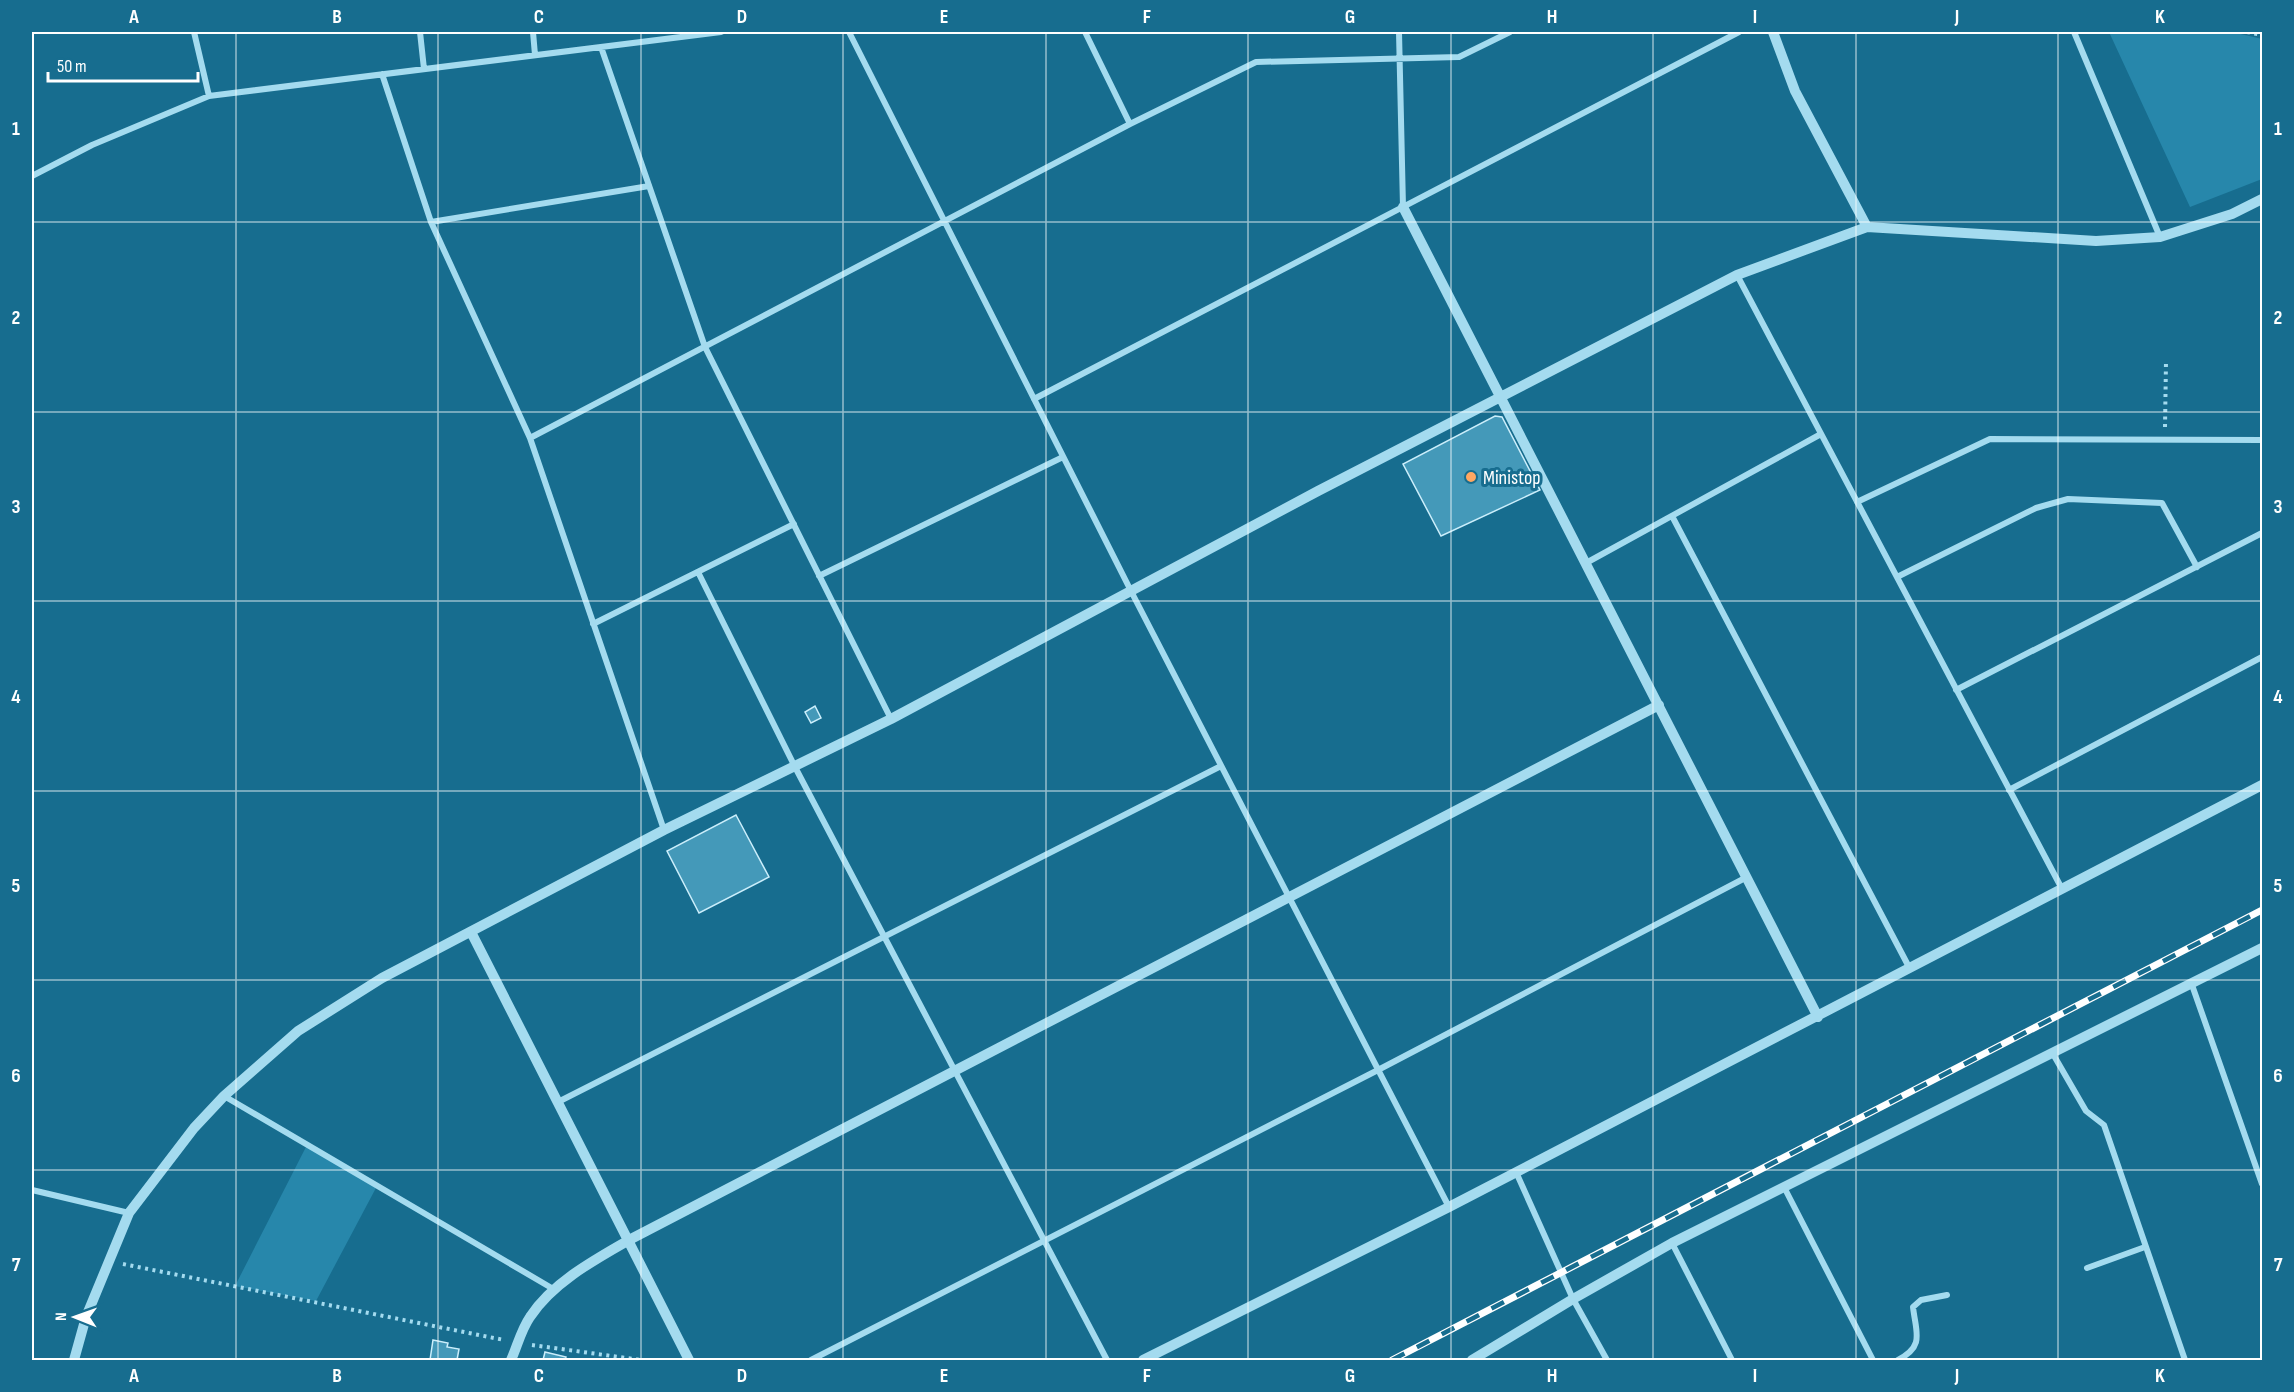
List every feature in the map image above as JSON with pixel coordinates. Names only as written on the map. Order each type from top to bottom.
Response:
[{"type":"street","points":[[194,32],[209,96]]},
{"type":"street","points":[[420,32],[424,69]]},
{"type":"street","points":[[533,32],[535,55]]},
{"type":"street","points":[[32,176],[92,146],[209,96],[721,32]]},
{"type":"street","points":[[849,32],[1132,593],[1449,1207]]},
{"type":"street","points":[[1085,32],[1130,124]]},
{"type":"street","points":[[1400,32],[1403,207],[1818,1017]]},
{"type":"street","points":[[530,438],[1130,124],[1256,62],[1459,57],[1510,32]]},
{"type":"street","points":[[1034,399],[1739,32]]},
{"type":"street","points":[[1773,32],[1795,91],[1867,227]]},
{"type":"street","points":[[2074,32],[2160,237]]},
{"type":"street","points":[[601,46],[705,346],[891,719]]},
{"type":"street","points":[[382,74],[431,222],[530,438],[664,830]]},
{"type":"street","points":[[431,222],[649,186]]},
{"type":"street","points":[[74,1360],[86,1317],[129,1213],[194,1128],[224,1096],[298,1031],[382,978],[664,830],[891,719],[1132,593],[1318,491],[1737,275],[1867,227],[2096,241],[2160,237],[2232,214],[2262,199]]},
{"type":"street","points":[[1737,275],[2061,887]]},
{"type":"street","points":[[1586,563],[1821,434]]},
{"type":"street","points":[[1857,502],[1990,439],[2262,440]]},
{"type":"street","points":[[819,576],[1063,457]]},
{"type":"street","points":[[1896,577],[2036,508],[2068,499],[2162,502],[2197,567]]},
{"type":"street","points":[[1672,516],[1910,969]]},
{"type":"street","points":[[593,624],[794,524]]},
{"type":"street","points":[[1956,690],[2262,533]]},
{"type":"street","points":[[698,572],[795,766],[1107,1360]]},
{"type":"street","points":[[2009,790],[2262,657]]},
{"type":"street","points":[[511,1360],[530,1317],[555,1290],[588,1263],[1659,705]]},
{"type":"street","points":[[558,1102],[1221,766]]},
{"type":"street","points":[[1143,1360],[1449,1207],[2262,784]]},
{"type":"street","points":[[811,1360],[1378,1071],[1747,877]]},
{"type":"street","points":[[471,932],[689,1360]]},
{"type":"street","points":[[1472,1360],[1672,1243],[2262,948]]},
{"type":"street","points":[[2192,985],[2262,1184]]},
{"type":"street","points":[[2053,1054],[2086,1111],[2104,1125],[2184,1360]]},
{"type":"street","points":[[224,1096],[555,1290]]},
{"type":"street","points":[[1516,1172],[1573,1299],[1607,1360]]},
{"type":"street","points":[[1784,1187],[1873,1360]]},
{"type":"street","points":[[32,1190],[129,1213]]},
{"type":"street","points":[[1672,1243],[1732,1360]]},
{"type":"street","points":[[2087,1268],[2145,1246]]},
{"type":"street","points":[[1898,1360],[1912,1353],[1918,1344],[1913,1307],[1921,1300],[1947,1295]]},
{"type":"path","points":[[2247,32],[2262,35]]},
{"type":"path","points":[[2165,440],[2166,362]]},
{"type":"path","points":[[109,1262],[518,1343],[642,1360]]},
{"type":"shaded area","points":[[2109,32],[2232,32],[2262,39],[2262,179],[2190,207]]},
{"type":"shaded area","points":[[307,1145],[377,1186],[316,1301],[235,1286]]},
{"type":"building","name":"Ministop","points":[[1495,416],[1502,417],[1540,490],[1441,536],[1403,464]]},
{"type":"building","points":[[815,706],[821,718],[811,723],[805,712]]},
{"type":"building","points":[[736,815],[769,877],[699,913],[667,851]]},
{"type":"building","points":[[433,1340],[448,1343],[447,1347],[459,1349],[457,1360],[430,1360]]},
{"type":"building","points":[[545,1352],[566,1357],[565,1360],[543,1360]]},
{"type":"railway","points":[[1392,1360],[2262,910]]},
{"type":"place","name":"Ministop","points":[[1471,477]]}]
